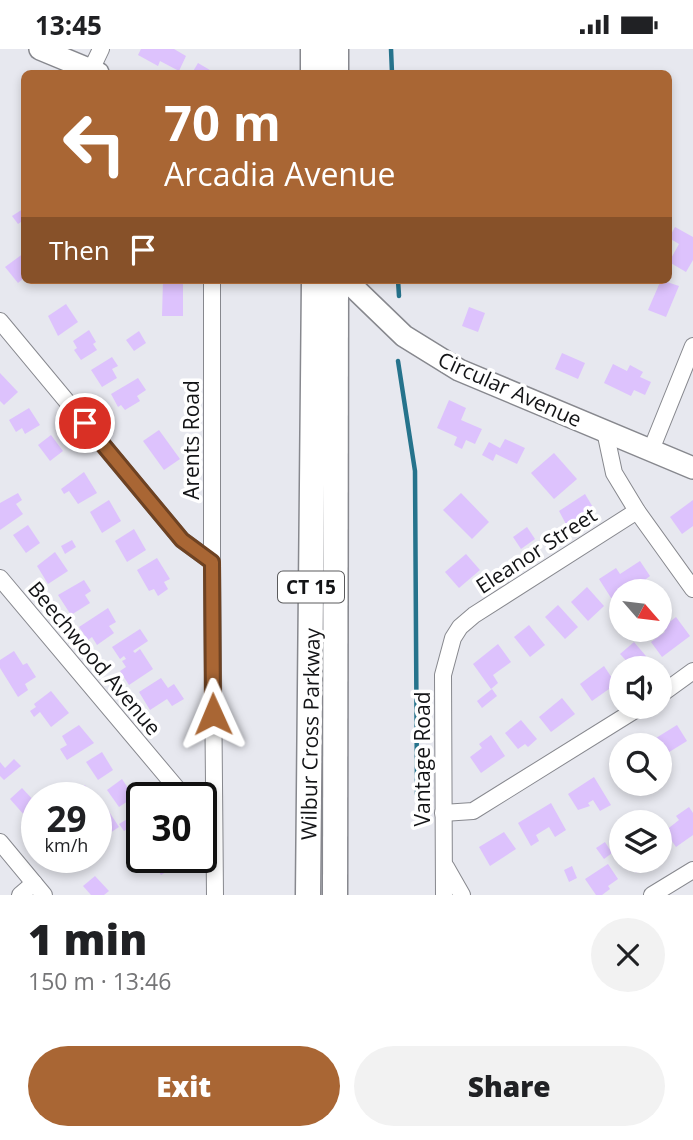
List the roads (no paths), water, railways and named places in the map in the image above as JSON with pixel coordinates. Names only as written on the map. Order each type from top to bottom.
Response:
[{"type":"highway","points":[[313,49],[313,70]]},
{"type":"highway","points":[[336,49],[336,70]]},
{"type":"highway","name":"Wilbur Cross Parkway","points":[[308,895],[314,284]]},
{"type":"highway","name":"Wilbur Cross Parkway","points":[[335,895],[339,285]]},
{"type":"main road","points":[[40,49],[90,70]]},
{"type":"main road","name":"Circular Avenue","points":[[339,285],[425,351],[459,370],[693,468]]},
{"type":"street","points":[[96,70],[101,49]]},
{"type":"street","name":"Arents Road","points":[[209,782],[212,284]]},
{"type":"street","points":[[0,321],[182,540],[212,562]]},
{"type":"street","points":[[651,450],[693,346]]},
{"type":"street","points":[[605,431],[614,473],[637,511],[693,589]]},
{"type":"street","name":"Eleanor Street","points":[[460,627],[490,604],[637,511]]},
{"type":"street","name":"Beechwood Avenue","points":[[0,578],[172,782]]},
{"type":"street","name":"Vantage Road","points":[[444,895],[443,675],[448,650],[460,627]]},
{"type":"street","points":[[672,686],[693,671]]},
{"type":"street","points":[[443,813],[473,811],[621,719]]},
{"type":"street","points":[[0,842],[39,889],[20,895]]},
{"type":"street","points":[[444,864],[462,895]]},
{"type":"street","points":[[652,895],[693,870]]},
{"type":"street","name":"Arents Road","points":[[213,873],[215,895]]},
{"type":"waterway","points":[[391,49],[392,70]]},
{"type":"waterway","points":[[398,284],[399,296]]},
{"type":"waterway","points":[[398,361],[415,471],[417,795]]}]
